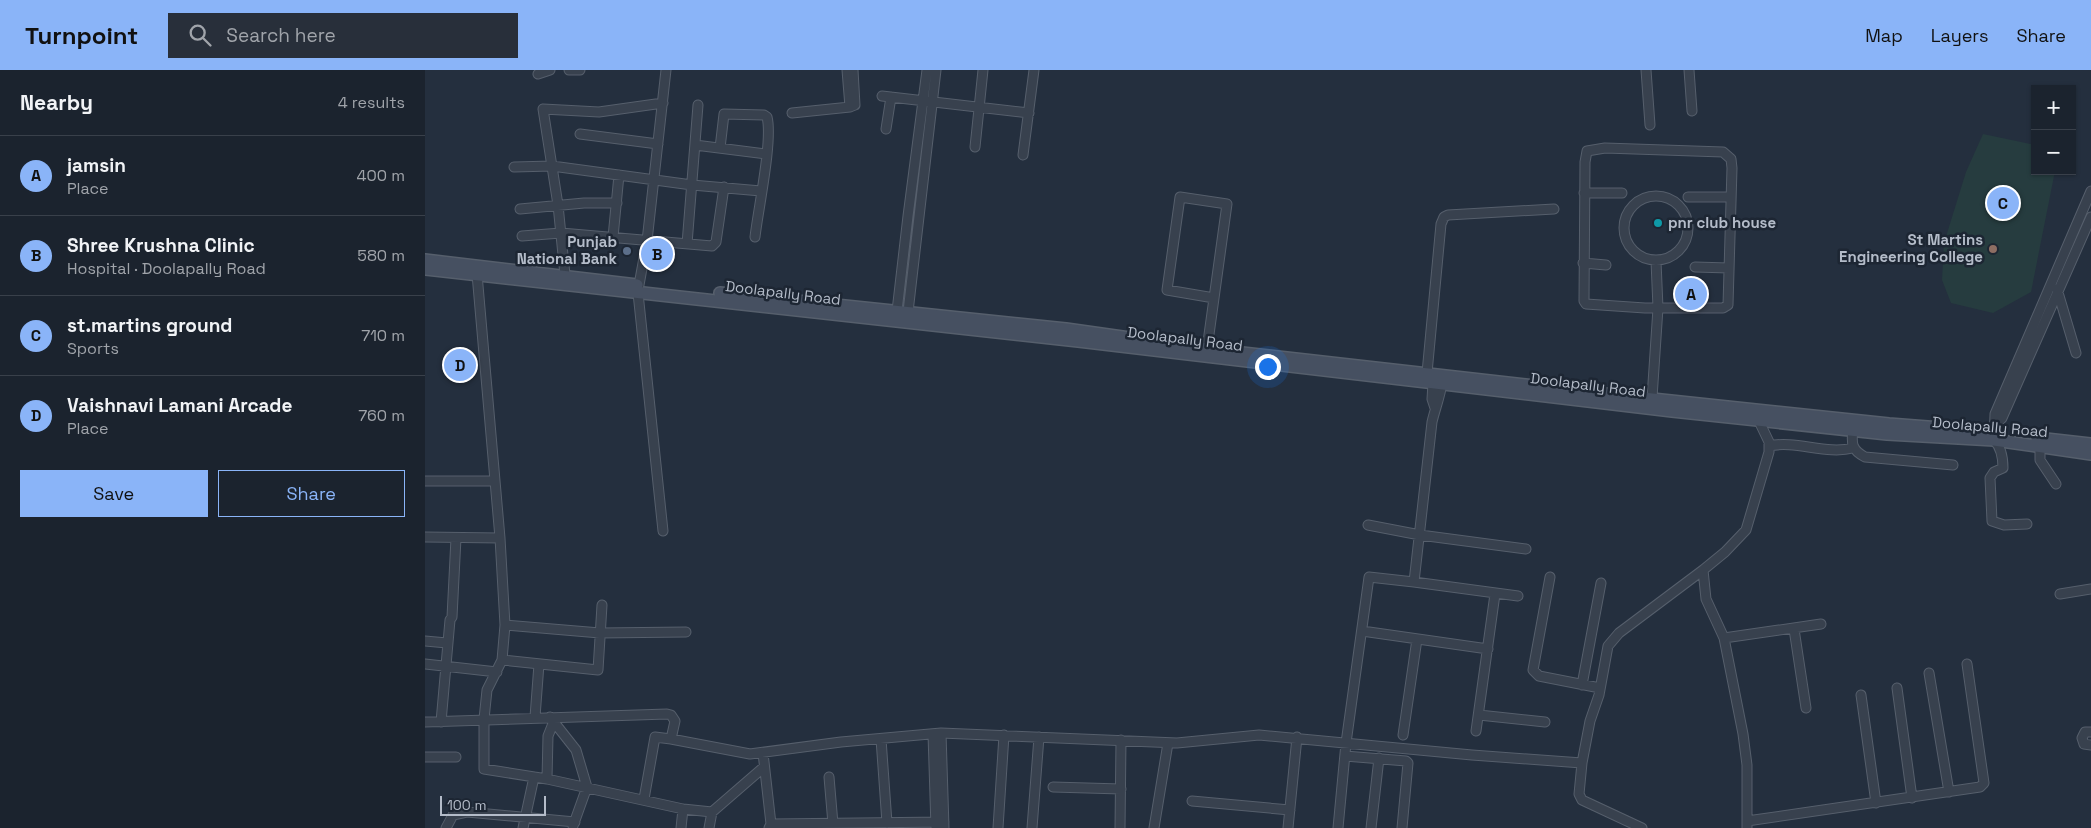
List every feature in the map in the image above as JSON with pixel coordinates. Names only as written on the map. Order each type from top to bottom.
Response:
[{"type":"main road","name":"Doolapally Road","points":[[425,260],[565,275],[639,289],[979,325],[1434,380],[1629,400],[1758,419],[1824,422],[1853,430],[1887,434],[1995,432],[2040,445],[2091,454]]},
{"type":"main road","name":"Doolapally Road","points":[[425,269],[903,312],[979,325],[1066,329],[1434,380]]},
{"type":"main road","points":[[1434,380],[1629,400],[1652,398],[1824,422],[1995,432],[2091,444]]},
{"type":"street","points":[[538,74],[549,70]]},
{"type":"street","points":[[569,70],[581,70]]},
{"type":"street","points":[[663,531],[639,289],[647,241],[666,70]]},
{"type":"street","points":[[847,70],[850,107]]},
{"type":"street","points":[[792,113],[855,105],[853,70]]},
{"type":"street","points":[[903,312],[917,239],[927,152],[929,100],[927,70]]},
{"type":"street","points":[[903,312],[905,238],[917,151],[936,70]]},
{"type":"street","points":[[975,147],[983,70]]},
{"type":"street","points":[[1023,156],[1034,70]]},
{"type":"street","points":[[1646,70],[1650,125]]},
{"type":"street","points":[[1689,70],[1692,112]]},
{"type":"street","points":[[886,129],[886,97],[929,100],[1029,113]]},
{"type":"street","points":[[565,275],[558,205],[543,108],[599,112],[663,103]]},
{"type":"street","points":[[687,244],[698,106]]},
{"type":"street","points":[[720,148],[724,114],[764,115],[767,117],[769,124],[767,154],[755,237]]},
{"type":"street","points":[[580,134],[658,144]]},
{"type":"street","points":[[695,145],[767,154]]},
{"type":"street","points":[[1605,148],[1723,152],[1731,159],[1731,198],[1728,305],[1723,308],[1658,308],[1586,304],[1582,295],[1584,193],[1587,151],[1605,148]]},
{"type":"street","points":[[917,151],[927,152]]},
{"type":"street","points":[[514,168],[552,166],[692,185],[761,191]]},
{"type":"street","points":[[613,237],[619,175]]},
{"type":"street","points":[[522,236],[561,233],[712,246],[715,244],[724,187]]},
{"type":"street","points":[[2027,524],[2004,525],[1992,521],[1991,478],[1994,472],[2003,468],[1995,432],[2091,191]]},
{"type":"street","points":[[1584,193],[1623,193]]},
{"type":"street","points":[[1659,196],[1670,199],[1679,205],[1687,219],[1688,236],[1676,254],[1667,259],[1656,261],[1645,259],[1632,251],[1624,237],[1623,227],[1625,216],[1639,200],[1659,196]]},
{"type":"street","points":[[1207,349],[1227,204],[1180,197],[1167,290],[1213,298]]},
{"type":"street","points":[[1687,197],[1731,198]]},
{"type":"street","points":[[520,209],[558,205],[617,203]]},
{"type":"street","points":[[1414,582],[1435,408],[1440,399],[1434,380],[1441,224],[1448,215],[1554,209]]},
{"type":"street","points":[[2076,353],[2055,285],[2091,217]]},
{"type":"street","points":[[905,238],[917,239]]},
{"type":"street","points":[[1652,398],[1658,308],[1656,261]]},
{"type":"street","points":[[1583,263],[1607,265]]},
{"type":"street","points":[[1695,267],[1729,268]]},
{"type":"street","points":[[477,274],[500,538],[505,625],[502,660],[487,690],[484,719],[484,769],[547,779],[683,808],[712,812]]},
{"type":"street","points":[[1642,828],[1582,800],[1579,794],[1582,763],[1590,721],[1600,688],[1608,646],[1619,632],[1703,570],[1725,552],[1746,530],[1769,452],[1765,431],[1758,419]]},
{"type":"street","points":[[1853,430],[1851,441],[1853,448],[1865,457],[1953,465]]},
{"type":"street","points":[[1769,446],[1783,445],[1826,449],[1853,448]]},
{"type":"street","points":[[2040,445],[2040,460],[2056,484]]},
{"type":"street","points":[[425,481],[495,481]]},
{"type":"street","points":[[1367,525],[1421,536],[1526,549]]},
{"type":"street","points":[[425,538],[500,538]]},
{"type":"street","points":[[441,722],[447,643],[450,620],[453,617],[456,538]]},
{"type":"street","points":[[1703,570],[1706,599],[1724,638],[1747,765],[1747,825],[1980,787],[1984,783],[1967,664]]},
{"type":"street","points":[[1550,576],[1533,670],[1539,676],[1600,688]]},
{"type":"street","points":[[1338,828],[1346,743],[1369,577],[1518,596]]},
{"type":"street","points":[[1582,685],[1601,583]]},
{"type":"street","points":[[2060,594],[2091,589]]},
{"type":"street","points":[[1476,731],[1495,594]]},
{"type":"street","points":[[502,660],[598,670],[602,605]]},
{"type":"street","points":[[1724,638],[1821,624]]},
{"type":"street","points":[[505,625],[600,633],[686,632]]},
{"type":"street","points":[[1794,629],[1806,708]]},
{"type":"street","points":[[1362,631],[1488,649]]},
{"type":"street","points":[[1403,735],[1417,639]]},
{"type":"street","points":[[425,640],[447,643]]},
{"type":"street","points":[[425,664],[497,672]]},
{"type":"street","points":[[535,717],[539,664]]},
{"type":"street","points":[[1929,673],[1949,792]]},
{"type":"street","points":[[1897,688],[1912,798]]},
{"type":"street","points":[[1861,695],[1876,803]]},
{"type":"street","points":[[1479,714],[1545,722]]},
{"type":"street","points":[[425,722],[535,717],[552,719],[671,715],[675,721],[671,739]]},
{"type":"street","points":[[547,779],[548,736],[552,719]]},
{"type":"street","points":[[446,828],[453,815],[467,812],[574,825],[587,787],[576,750],[552,719]]},
{"type":"street","points":[[2091,732],[2085,732],[2082,738],[2085,744],[2091,745]]},
{"type":"street","points":[[644,799],[655,737],[750,754],[881,738],[937,734],[1039,736],[1168,742],[1259,735],[1472,755],[1582,763]]},
{"type":"street","points":[[763,753],[770,826],[887,823],[940,825],[937,734]]},
{"type":"street","points":[[998,828],[1004,735]]},
{"type":"street","points":[[1032,828],[1039,736]]},
{"type":"street","points":[[881,738],[887,823]]},
{"type":"street","points":[[1289,828],[1297,738]]},
{"type":"street","points":[[1120,828],[1121,740]]},
{"type":"street","points":[[1154,828],[1168,742]]},
{"type":"street","points":[[1345,756],[1379,758],[1406,761],[1408,763],[1402,828]]},
{"type":"street","points":[[425,757],[456,757]]},
{"type":"street","points":[[1371,828],[1379,758]]},
{"type":"street","points":[[709,828],[712,812],[764,767]]},
{"type":"street","points":[[523,828],[534,777]]},
{"type":"street","points":[[829,777],[833,824]]},
{"type":"street","points":[[1053,787],[1121,789]]},
{"type":"street","points":[[1192,801],[1290,810]]},
{"type":"street","points":[[681,828],[683,808]]},
{"type":"green space","points":[[1983,134],[2031,144],[2031,175],[2054,175],[2031,292],[1993,313],[1951,303],[1942,280],[1944,243],[1966,172]]},
{"type":"place","name":"st.martins ground","points":[[2003,203]]},
{"type":"place","name":"pnr club house","points":[[1658,223]]},
{"type":"place","name":"St Martins Engineering College","points":[[1993,249]]},
{"type":"place","name":"Punjab National Bank","points":[[627,251]]},
{"type":"place","name":"Shree Krushna Clinic","points":[[657,254]]},
{"type":"place","name":"jamsin","points":[[1691,294]]},
{"type":"place","name":"Vaishnavi Lamani Arcade","points":[[460,365]]}]
